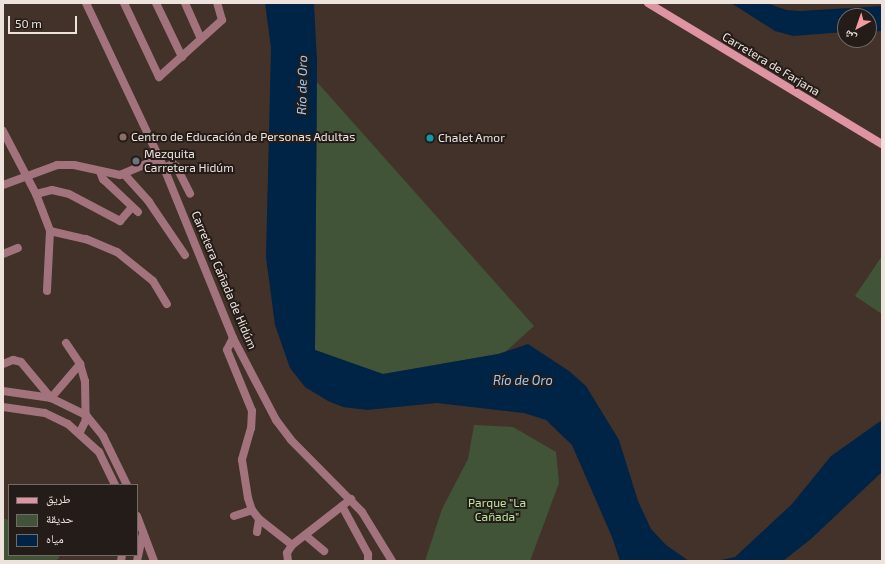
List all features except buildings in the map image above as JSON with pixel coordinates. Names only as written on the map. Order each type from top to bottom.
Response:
[{"type":"main road","name":"Carretera de Farjana","points":[[648,3],[882,144]]},
{"type":"street","name":"Carretera Cañada de Hidúm","points":[[86,3],[160,158],[233,338],[283,430],[351,499],[376,532],[392,561]]},
{"type":"street","points":[[124,3],[159,77],[201,39],[222,17],[217,3]]},
{"type":"street","points":[[156,3],[182,57]]},
{"type":"street","points":[[185,3],[201,39]]},
{"type":"street","points":[[3,131],[36,194],[50,231],[47,291]]},
{"type":"street","points":[[3,185],[57,164],[74,165],[100,172],[125,175],[160,158]]},
{"type":"street","points":[[164,168],[173,164],[176,166],[190,194]]},
{"type":"street","points":[[36,194],[52,190],[69,194],[88,202],[120,221],[135,210],[103,180],[100,172]]},
{"type":"street","points":[[125,175],[149,202],[185,255]]},
{"type":"street","points":[[50,231],[86,239],[122,255],[153,281],[167,304]]},
{"type":"street","points":[[3,254],[18,248]]},
{"type":"street","points":[[233,338],[227,350],[252,411],[251,432],[242,460],[248,498],[252,510],[260,519],[292,545]]},
{"type":"street","points":[[66,344],[80,364],[85,381],[86,415],[80,432]]},
{"type":"street","points":[[3,364],[13,360],[21,362],[51,398]]},
{"type":"street","points":[[51,398],[80,364]]},
{"type":"street","points":[[3,391],[51,398],[86,415],[103,436],[127,484]]},
{"type":"street","points":[[3,407],[45,413],[80,432],[99,452],[115,484]]},
{"type":"street","points":[[288,561],[287,553],[292,545],[351,499]]},
{"type":"street","points":[[342,506],[368,554],[368,561]]},
{"type":"street","points":[[234,516],[252,510]]},
{"type":"street","points":[[138,519],[154,561]]},
{"type":"street","points":[[257,532],[260,519]]},
{"type":"street","points":[[137,561],[143,532]]},
{"type":"street","points":[[305,534],[324,551]]},
{"type":"green space","points":[[317,82],[534,326],[504,353],[383,374],[315,350]]},
{"type":"green space","points":[[882,256],[882,314],[855,296]]},
{"type":"green space","name":"Parque \"La Cañada\"","points":[[474,425],[513,427],[556,452],[559,483],[530,561],[425,561],[442,509],[468,459]]},
{"type":"green space","points":[[3,518],[8,520],[8,556],[59,556],[59,558],[55,561],[3,561]]},
{"type":"water","name":"Río de Oro","points":[[265,3],[314,3],[317,61],[315,350],[383,374],[498,354],[528,344],[569,371],[586,386],[619,440],[638,501],[651,529],[666,545],[689,561],[620,561],[612,537],[572,445],[546,420],[524,413],[437,403],[367,410],[343,407],[328,401],[305,387],[290,368],[275,325],[266,257],[271,48]]},
{"type":"water","points":[[731,3],[767,3],[786,10],[800,11],[837,9],[837,33],[793,36],[775,31]]},
{"type":"water","points":[[882,6],[882,31],[877,31],[877,8],[849,8]]},
{"type":"water","points":[[882,420],[882,472],[811,539],[783,561],[716,561],[735,557],[792,504],[831,456]]},
{"type":"place","name":"Centro de Educación de Personas Adultas","points":[[123,137]]},
{"type":"place","name":"Chalet Amor","points":[[430,138]]},
{"type":"place","name":"Mezquita Carretera Hidúm","points":[[136,161]]}]
